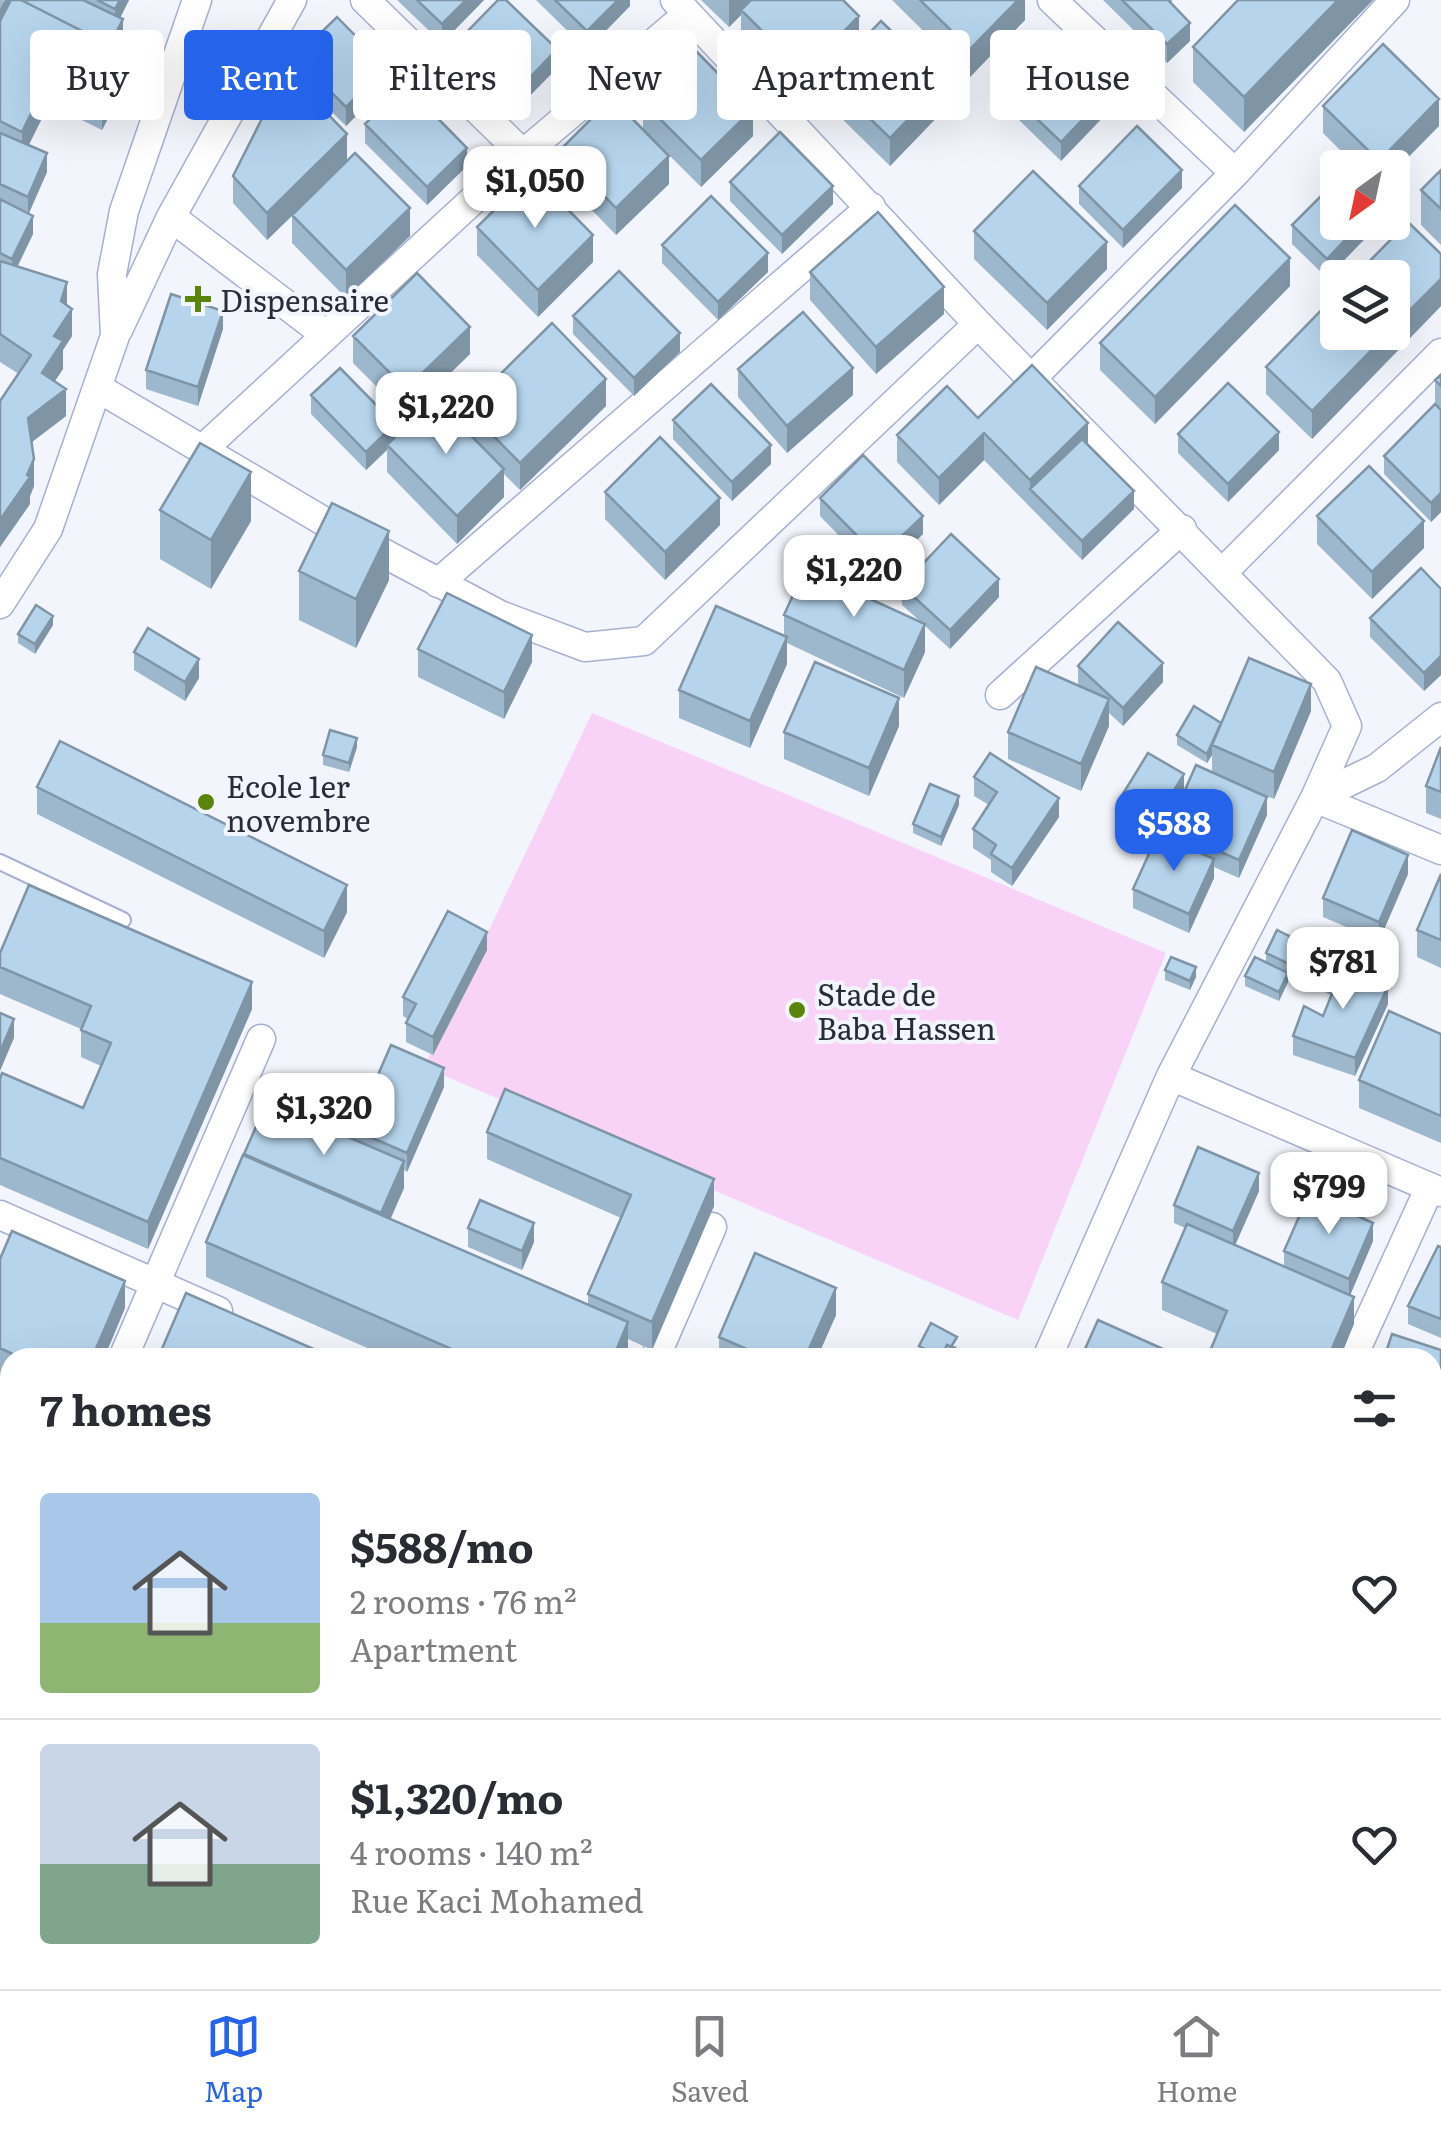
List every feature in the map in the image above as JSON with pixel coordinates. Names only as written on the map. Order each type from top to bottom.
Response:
[{"type":"street","points":[[116,336],[112,274],[124,211],[197,0]]},
{"type":"street","points":[[0,604],[48,529],[116,336],[171,217],[292,0]]},
{"type":"street","points":[[364,0],[523,154]]},
{"type":"street","points":[[1052,0],[1235,173]]},
{"type":"street","points":[[1034,377],[1235,173],[1395,0]]},
{"type":"street","points":[[205,448],[682,7],[978,324],[1224,571],[1327,681],[1347,726],[1171,1076],[1051,1348]]},
{"type":"street","points":[[438,584],[871,207]]},
{"type":"street","points":[[171,217],[326,336]]},
{"type":"street","points":[[98,388],[324,522],[438,584],[500,615],[585,647],[644,641],[978,324]]},
{"type":"street","points":[[1224,571],[1441,353]]},
{"type":"street","points":[[1000,695],[1182,529]]},
{"type":"street","points":[[1314,798],[1377,768],[1441,717]]},
{"type":"street","points":[[1314,798],[1441,850]]},
{"type":"street","points":[[128,1348],[260,1039]]},
{"type":"street","points":[[1171,1076],[1435,1190],[1357,1348]]},
{"type":"street","points":[[0,1215],[246,1324]]},
{"type":"street","points":[[659,1348],[712,1227]]},
{"type":"lane","points":[[0,862],[123,920]]},
{"type":"shaded area","name":"Stade de Baba Hassen","points":[[592,713],[1166,953],[1018,1320],[424,1067]]},
{"type":"building","points":[[11,0],[21,0],[80,30],[30,30],[30,116],[22,132],[0,121],[0,21]]},
{"type":"building","points":[[83,0],[123,19],[118,30],[80,30],[25,2]]},
{"type":"building","points":[[97,0],[120,0],[115,9]]},
{"type":"building","points":[[417,0],[466,0],[442,24]]},
{"type":"building","points":[[498,0],[506,0],[551,43],[551,55],[531,76],[531,30],[469,30]]},
{"type":"building","points":[[555,0],[618,0],[588,30]]},
{"type":"building","points":[[751,0],[843,0],[859,16],[845,30],[761,30],[741,10]]},
{"type":"building","points":[[920,0],[1018,0],[970,49],[970,30],[951,30]]},
{"type":"building","points":[[1122,0],[1168,0],[1190,23],[1167,44],[1165,30],[1153,30]]},
{"type":"building","points":[[1238,0],[1338,0],[1244,97],[1193,47]]},
{"type":"building","points":[[337,17],[353,33],[353,100],[346,107],[333,94],[333,30],[324,30]]},
{"type":"building","points":[[881,21],[890,30],[872,30]]},
{"type":"building","points":[[1383,44],[1439,99],[1390,150],[1368,150],[1323,106]]},
{"type":"building","points":[[697,52],[717,72],[717,120],[742,120],[701,160],[661,120],[697,120]]},
{"type":"building","points":[[261,120],[333,120],[347,134],[267,213],[233,176]]},
{"type":"building","points":[[369,120],[439,120],[467,148],[427,187],[365,124]]},
{"type":"building","points":[[590,120],[634,120],[669,156],[616,208],[560,150]]},
{"type":"building","points":[[871,120],[907,120],[890,138]]},
{"type":"building","points":[[1038,120],[1082,120],[1061,142]]},
{"type":"building","points":[[1137,126],[1182,170],[1123,230],[1079,186]]},
{"type":"building","points":[[780,132],[833,186],[782,235],[730,182]]},
{"type":"building","points":[[0,133],[47,153],[28,197],[0,184]]},
{"type":"building","points":[[355,153],[410,208],[346,270],[292,215]]},
{"type":"building","points":[[1441,170],[1441,209],[1421,190]]},
{"type":"building","points":[[1033,171],[1107,242],[1047,303],[974,231]]},
{"type":"building","points":[[532,173],[593,235],[538,290],[477,227]]},
{"type":"building","points":[[711,196],[768,253],[718,302],[662,245]]},
{"type":"building","points":[[1320,197],[1320,240],[1345,240],[1327,259],[1292,225]]},
{"type":"building","points":[[0,199],[33,216],[12,259],[0,253]]},
{"type":"building","points":[[1235,205],[1290,258],[1155,397],[1100,343]]},
{"type":"building","points":[[878,212],[944,287],[876,347],[810,272]]},
{"type":"building","points":[[1410,224],[1441,254],[1441,279],[1410,310],[1410,260],[1371,260],[1390,240],[1410,240]]},
{"type":"building","points":[[0,261],[67,282],[61,301],[72,309],[54,336],[63,341],[42,373],[66,389],[28,418],[34,459],[27,475],[30,477],[0,520],[0,401],[31,355],[0,334]]},
{"type":"building","points":[[619,271],[680,333],[634,378],[573,316]]},
{"type":"building","points":[[417,273],[470,327],[406,389],[353,336]]},
{"type":"building","points":[[171,294],[223,311],[198,387],[146,370]]},
{"type":"building","points":[[803,312],[853,368],[787,426],[738,369]]},
{"type":"building","points":[[1320,312],[1320,350],[1371,350],[1312,411],[1266,367]]},
{"type":"building","points":[[552,323],[606,379],[520,463],[466,408]]},
{"type":"building","points":[[1032,365],[1088,423],[1030,480],[984,433],[939,478],[897,435],[947,386],[978,418]]},
{"type":"building","points":[[340,368],[395,424],[366,452],[311,395]]},
{"type":"building","points":[[1228,383],[1279,432],[1228,484],[1178,434]]},
{"type":"building","points":[[711,384],[771,445],[732,482],[673,420]]},
{"type":"building","points":[[434,398],[504,469],[457,516],[387,445]]},
{"type":"building","points":[[1435,404],[1441,410],[1441,493],[1431,503],[1384,456]]},
{"type":"building","points":[[660,437],[720,498],[665,552],[605,492]]},
{"type":"building","points":[[1082,439],[1134,491],[1082,541],[1030,489]]},
{"type":"building","points":[[200,443],[251,472],[211,540],[160,510]]},
{"type":"building","points":[[863,455],[923,516],[879,558],[820,498]]},
{"type":"building","points":[[1369,466],[1424,521],[1372,572],[1317,516]]},
{"type":"building","points":[[332,503],[389,531],[356,599],[299,571]]},
{"type":"building","points":[[951,534],[999,579],[950,630],[902,586]]},
{"type":"building","points":[[1421,568],[1441,589],[1441,656],[1424,673],[1370,618]]},
{"type":"building","points":[[805,569],[925,624],[904,670],[784,615]]},
{"type":"building","points":[[447,593],[532,635],[504,692],[418,649]]},
{"type":"building","points":[[36,605],[53,616],[35,644],[18,634]]},
{"type":"building","points":[[716,606],[787,637],[750,721],[679,690]]},
{"type":"building","points":[[1118,622],[1163,663],[1123,708],[1078,666]]},
{"type":"building","points":[[148,628],[199,659],[185,682],[134,652]]},
{"type":"building","points":[[1249,658],[1311,684],[1274,772],[1212,745]]},
{"type":"building","points":[[815,662],[899,698],[869,768],[784,732]]},
{"type":"building","points":[[1036,667],[1109,699],[1081,764],[1008,732]]},
{"type":"building","points":[[1194,706],[1221,723],[1207,754],[1177,735]]},
{"type":"building","points":[[330,730],[357,738],[349,763],[323,755]]},
{"type":"building","points":[[60,741],[347,885],[324,931],[37,787]]},
{"type":"building","points":[[1441,747],[1441,792],[1426,786]]},
{"type":"building","points":[[990,753],[1059,798],[1012,868],[991,854],[996,845],[973,829],[997,792],[974,777]]},
{"type":"building","points":[[1148,753],[1184,774],[1157,818],[1121,797]]},
{"type":"building","points":[[1196,765],[1267,797],[1239,860],[1168,829]]},
{"type":"building","points":[[930,784],[959,796],[941,837],[913,824]]},
{"type":"building","points":[[1352,830],[1408,855],[1379,922],[1323,898]]},
{"type":"building","points":[[1158,834],[1214,859],[1189,914],[1133,889]]},
{"type":"building","points":[[1441,874],[1441,940],[1417,930]]},
{"type":"building","points":[[29,885],[252,982],[148,1222],[0,1158],[2,1073],[83,1108],[111,1043],[81,1030],[91,1006],[0,967],[0,953]]},
{"type":"building","points":[[448,911],[487,932],[433,1037],[406,1023],[416,1004],[403,997]]},
{"type":"building","points":[[1277,930],[1317,950],[1306,972],[1266,953]]},
{"type":"building","points":[[1171,957],[1196,967],[1190,981],[1165,970]]},
{"type":"building","points":[[1255,957],[1288,973],[1279,992],[1245,976]]},
{"type":"building","points":[[1322,959],[1388,986],[1355,1058],[1293,1036],[1304,1006],[1323,1016],[1338,979],[1317,970]]},
{"type":"building","points":[[1389,1011],[1441,1034],[1441,1116],[1359,1080]]},
{"type":"building","points":[[0,1013],[14,1019],[0,1052]]},
{"type":"building","points":[[391,1045],[444,1068],[407,1153],[354,1130]]},
{"type":"building","points":[[505,1089],[714,1179],[652,1322],[588,1294],[631,1195],[487,1132]]},
{"type":"building","points":[[267,1102],[404,1161],[381,1213],[244,1154]]},
{"type":"building","points":[[1198,1147],[1259,1173],[1233,1231],[1174,1205]]},
{"type":"building","points":[[243,1155],[628,1322],[617,1348],[449,1348],[206,1242]]},
{"type":"building","points":[[1309,1194],[1373,1223],[1349,1279],[1284,1251]]},
{"type":"building","points":[[480,1200],[534,1223],[522,1251],[468,1228]]},
{"type":"building","points":[[1187,1224],[1354,1297],[1332,1348],[1211,1348],[1227,1311],[1162,1282]]},
{"type":"building","points":[[12,1231],[125,1281],[96,1348],[0,1348],[0,1259]]},
{"type":"building","points":[[1438,1246],[1441,1247],[1441,1319],[1408,1306]]},
{"type":"building","points":[[755,1253],[836,1288],[809,1348],[744,1348],[719,1337]]},
{"type":"building","points":[[186,1293],[311,1348],[162,1348]]},
{"type":"building","points":[[1098,1320],[1161,1348],[1085,1348]]},
{"type":"building","points":[[931,1323],[957,1337],[951,1347],[919,1346]]},
{"type":"building","points":[[1392,1334],[1435,1348],[1387,1348]]},
{"type":"place","name":"Dispensaire","points":[[198,299]]},
{"type":"place","name":"Ecole 1er novembre","points":[[206,802]]},
{"type":"place","name":"Stade de Baba Hassen","points":[[797,1010]]}]
